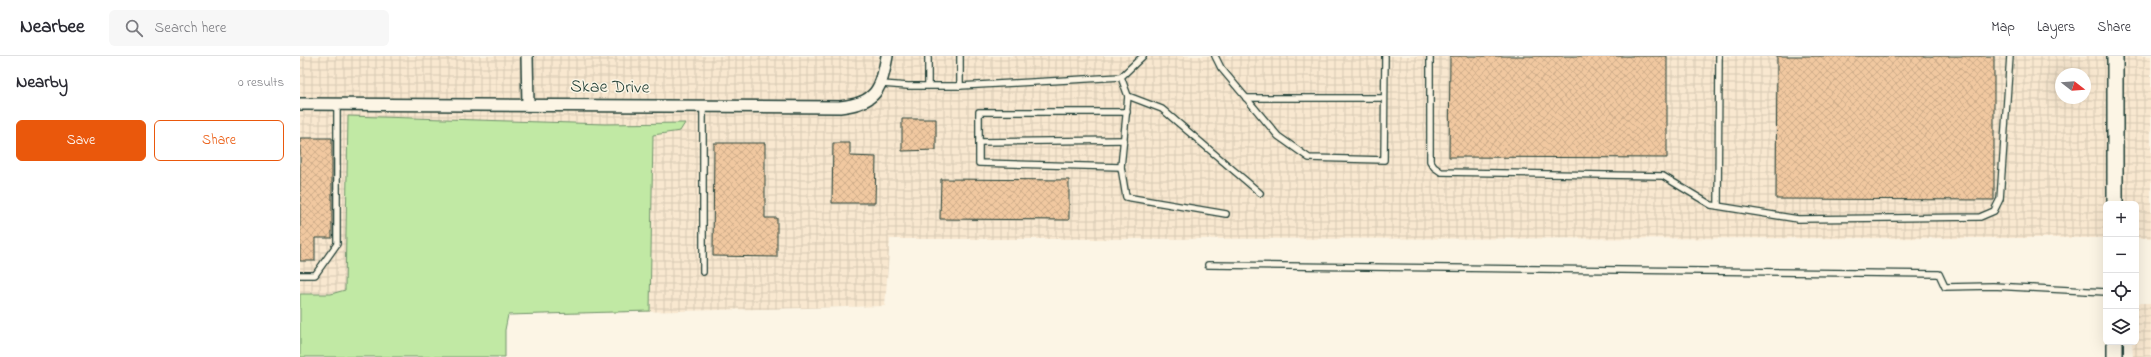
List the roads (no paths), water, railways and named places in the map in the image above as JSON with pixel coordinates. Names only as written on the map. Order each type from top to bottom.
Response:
[{"type":"main road","points":[[2115,56],[2115,201]]},
{"type":"main road","points":[[2116,345],[2116,357]]},
{"type":"street","points":[[527,56],[528,104]]},
{"type":"street","name":"Skae Drive","points":[[300,104],[855,106],[868,100],[882,84],[888,56]]},
{"type":"lane","points":[[928,56],[928,86]]},
{"type":"lane","points":[[960,56],[960,86]]},
{"type":"lane","points":[[882,84],[908,86],[960,86],[1121,77],[1143,56]]},
{"type":"lane","points":[[1215,56],[1221,68],[1278,136],[1309,158],[1384,160],[1385,56]]},
{"type":"lane","points":[[1430,56],[1430,161],[1434,167],[1441,172],[1662,176],[1711,205],[1798,219],[1980,217],[1994,211],[2000,199],[2010,56]]},
{"type":"lane","points":[[1718,206],[1719,56]]},
{"type":"lane","points":[[1121,77],[1128,96],[1121,167],[1126,197],[1226,214]]},
{"type":"lane","points":[[1128,96],[1162,109],[1260,193]]},
{"type":"lane","points":[[1246,98],[1384,98]]},
{"type":"lane","points":[[300,275],[315,275],[337,244],[337,104]]},
{"type":"lane","points":[[703,106],[703,272]]},
{"type":"lane","points":[[1121,167],[979,163],[980,112],[1127,112]]},
{"type":"lane","points":[[979,142],[1124,140]]},
{"type":"lane","points":[[1208,265],[1939,274],[1945,287],[1993,286],[2103,292]]}]
